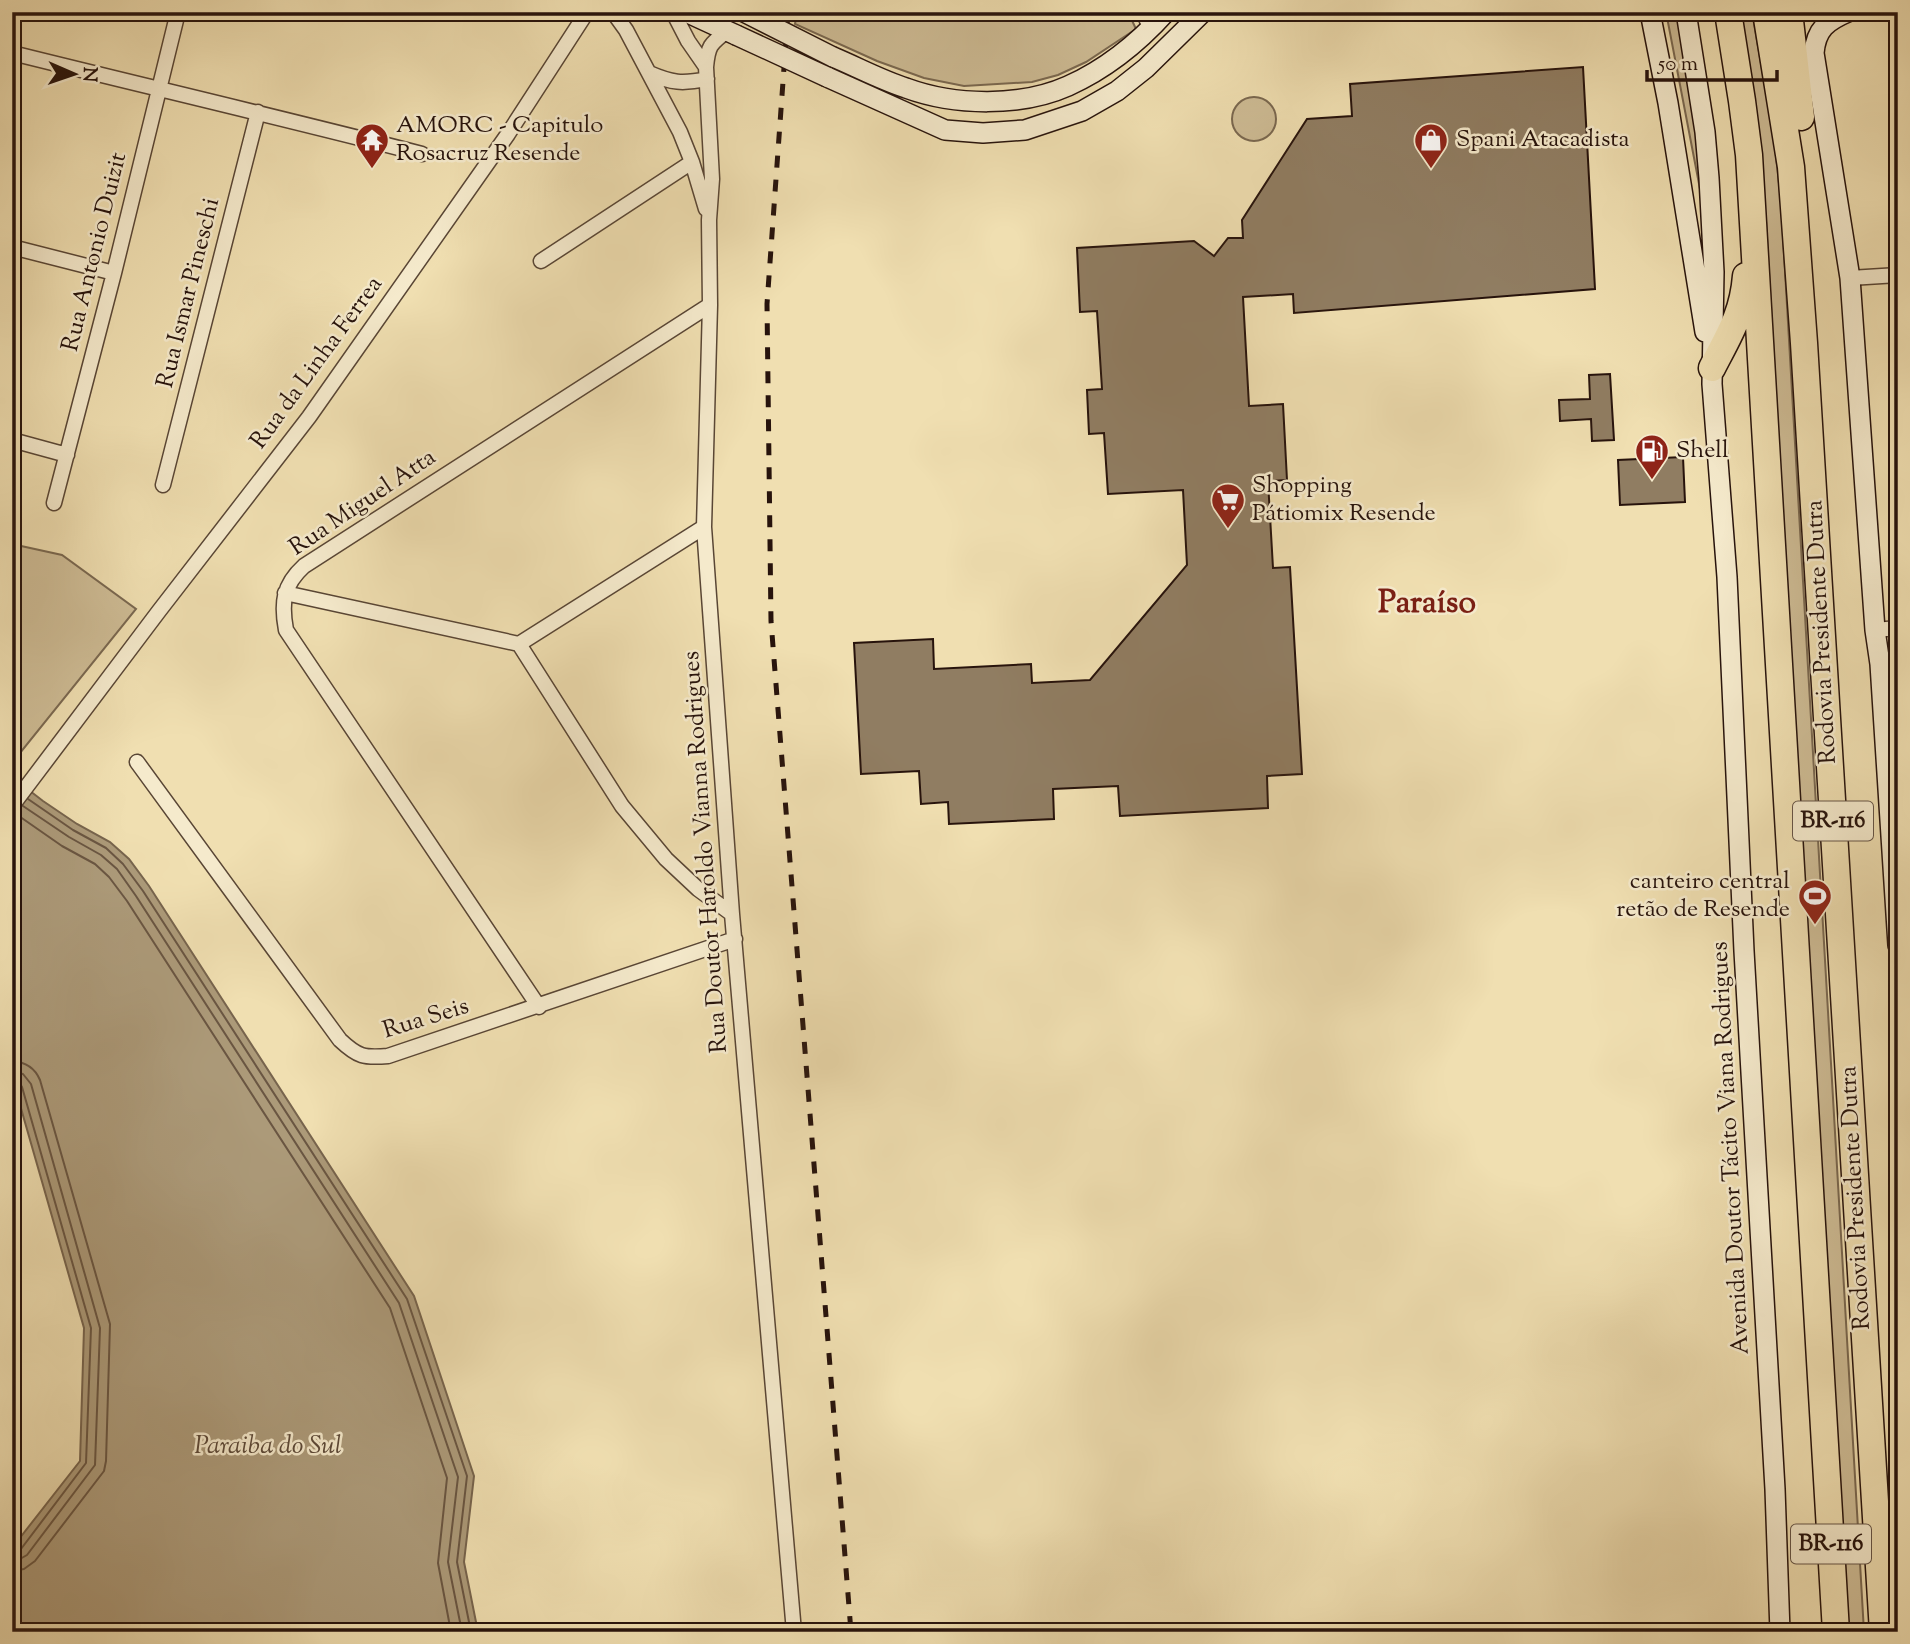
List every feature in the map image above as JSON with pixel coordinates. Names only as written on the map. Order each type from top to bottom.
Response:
[{"type":"highway","name":"Rodovia Presidente Dutra","points":[[1728,12],[1749,155],[1836,1632]]},
{"type":"highway","name":"Rodovia Presidente Dutra","points":[[1766,12],[1791,167],[1804,342],[1883,1632]]},
{"type":"highway","points":[[1789,12],[1806,190],[1804,342]]},
{"type":"highway","points":[[1712,368],[1739,315],[1744,296],[1749,155]]},
{"type":"main road","points":[[686,12],[945,130],[983,133],[1026,130],[1082,111],[1116,91],[1146,68],[1203,12]]},
{"type":"main road","points":[[744,12],[833,57],[907,89],[973,102],[1005,101],[1067,86],[1102,68],[1147,20],[1166,12]]},
{"type":"main road","name":"Avenida Doutor Tácito Viana Rodrigues","points":[[1650,12],[1668,103],[1698,297],[1712,368]]},
{"type":"main road","name":"Avenida Doutor Tácito Viana Rodrigues","points":[[1686,12],[1705,132],[1709,178],[1714,272],[1712,368],[1727,577],[1780,1632]]},
{"type":"main road","points":[[1848,12],[1821,29],[1815,40],[1814,53],[1850,278],[1875,630],[1880,664],[1898,945]]},
{"type":"street","name":"Rua Antonio Duizit","points":[[54,503],[178,12]]},
{"type":"street","name":"Rua da Linha Ferrea","points":[[12,806],[309,417],[508,134],[587,12]]},
{"type":"street","points":[[613,12],[626,30],[680,132],[709,220]]},
{"type":"street","points":[[673,12],[707,73]]},
{"type":"street","points":[[707,73],[707,50],[711,44],[732,33]]},
{"type":"street","points":[[12,53],[422,154]]},
{"type":"street","points":[[649,73],[666,81],[683,83],[707,73]]},
{"type":"street","name":"Rua Doutor Haroldo Vianna Rodrigues","points":[[707,73],[712,178],[709,220],[705,527],[732,914],[794,1632]]},
{"type":"street","name":"Rua Ismar Pineschi","points":[[163,485],[258,112]]},
{"type":"street","points":[[541,261],[692,162]]},
{"type":"street","points":[[12,247],[114,273]]},
{"type":"street","points":[[1850,278],[1898,275]]},
{"type":"street","name":"Rua Miguel Atta","points":[[539,1007],[286,630],[282,612],[285,593],[294,575],[304,566],[710,304]]},
{"type":"street","points":[[12,440],[67,455]]},
{"type":"street","points":[[285,593],[519,644],[705,527]]},
{"type":"street","points":[[1875,630],[1898,628]]},
{"type":"street","points":[[519,644],[622,806],[666,859],[698,889],[732,914]]},
{"type":"street","points":[[1880,664],[1898,679]]},
{"type":"street","points":[[1886,754],[1898,731]]},
{"type":"street","name":"Rua Seis","points":[[136,762],[340,1041],[354,1054],[367,1057],[388,1056],[735,939]]},
{"type":"shaded area","points":[[797,12],[1128,12],[1136,29],[1086,62],[1058,75],[1032,82],[964,86],[924,78],[877,61],[795,24]]},
{"type":"shaded area","points":[[1666,12],[1679,12],[1697,127],[1705,215]]},
{"type":"shaded area","name":"canteiro central retão de Resende","points":[[1739,12],[1752,12],[1774,138],[1781,202],[1864,1632],[1848,1632],[1766,221],[1752,87]]},
{"type":"shaded area","points":[[1254,97],[1263,98],[1270,103],[1275,110],[1275,128],[1270,135],[1263,140],[1254,141],[1245,140],[1238,135],[1233,128],[1232,119],[1233,110],[1238,103],[1245,98]]},
{"type":"shaded area","points":[[12,544],[62,555],[136,609],[12,763]]},
{"type":"water","name":"Paraiba do Sul","points":[[12,777],[77,824],[110,842],[129,859],[414,1296],[474,1476],[464,1562],[478,1632],[12,1632],[12,1548],[80,1461],[84,1328],[12,1077]]},
{"type":"building","name":"Shopping Pátiomix Resende","points":[[1583,67],[1595,289],[1294,313],[1293,294],[1243,297],[1249,406],[1283,404],[1287,480],[1268,481],[1273,568],[1290,567],[1302,774],[1267,776],[1268,808],[1120,816],[1118,786],[1053,789],[1054,819],[949,824],[948,802],[921,804],[919,771],[861,774],[854,643],[933,639],[934,669],[1031,664],[1032,683],[1090,680],[1187,565],[1183,490],[1108,494],[1104,433],[1089,434],[1087,390],[1102,389],[1097,311],[1080,312],[1077,248],[1194,241],[1214,256],[1228,238],[1243,238],[1242,220],[1307,119],[1352,116],[1350,84]]},
{"type":"building","name":"Shell","points":[[1610,374],[1614,440],[1592,441],[1591,419],[1560,421],[1559,400],[1590,399],[1589,375]]},
{"type":"building","name":"Shell","points":[[1683,457],[1685,502],[1620,505],[1618,460]]},
{"type":"railway","points":[[788,12],[767,304],[771,621],[851,1632]]},
{"type":"place","name":"AMORC - Capitulo Rosacruz Resende","points":[[372,170]]},
{"type":"place","name":"Spani Atacadista","points":[[1431,170]]},
{"type":"place","name":"Shell","points":[[1652,481]]},
{"type":"place","name":"Shopping Pátiomix Resende","points":[[1228,530]]},
{"type":"place","name":"canteiro central retão de Resende","points":[[1815,926]]},
{"type":"district","name":"Paraíso","points":[[1427,604]]}]
